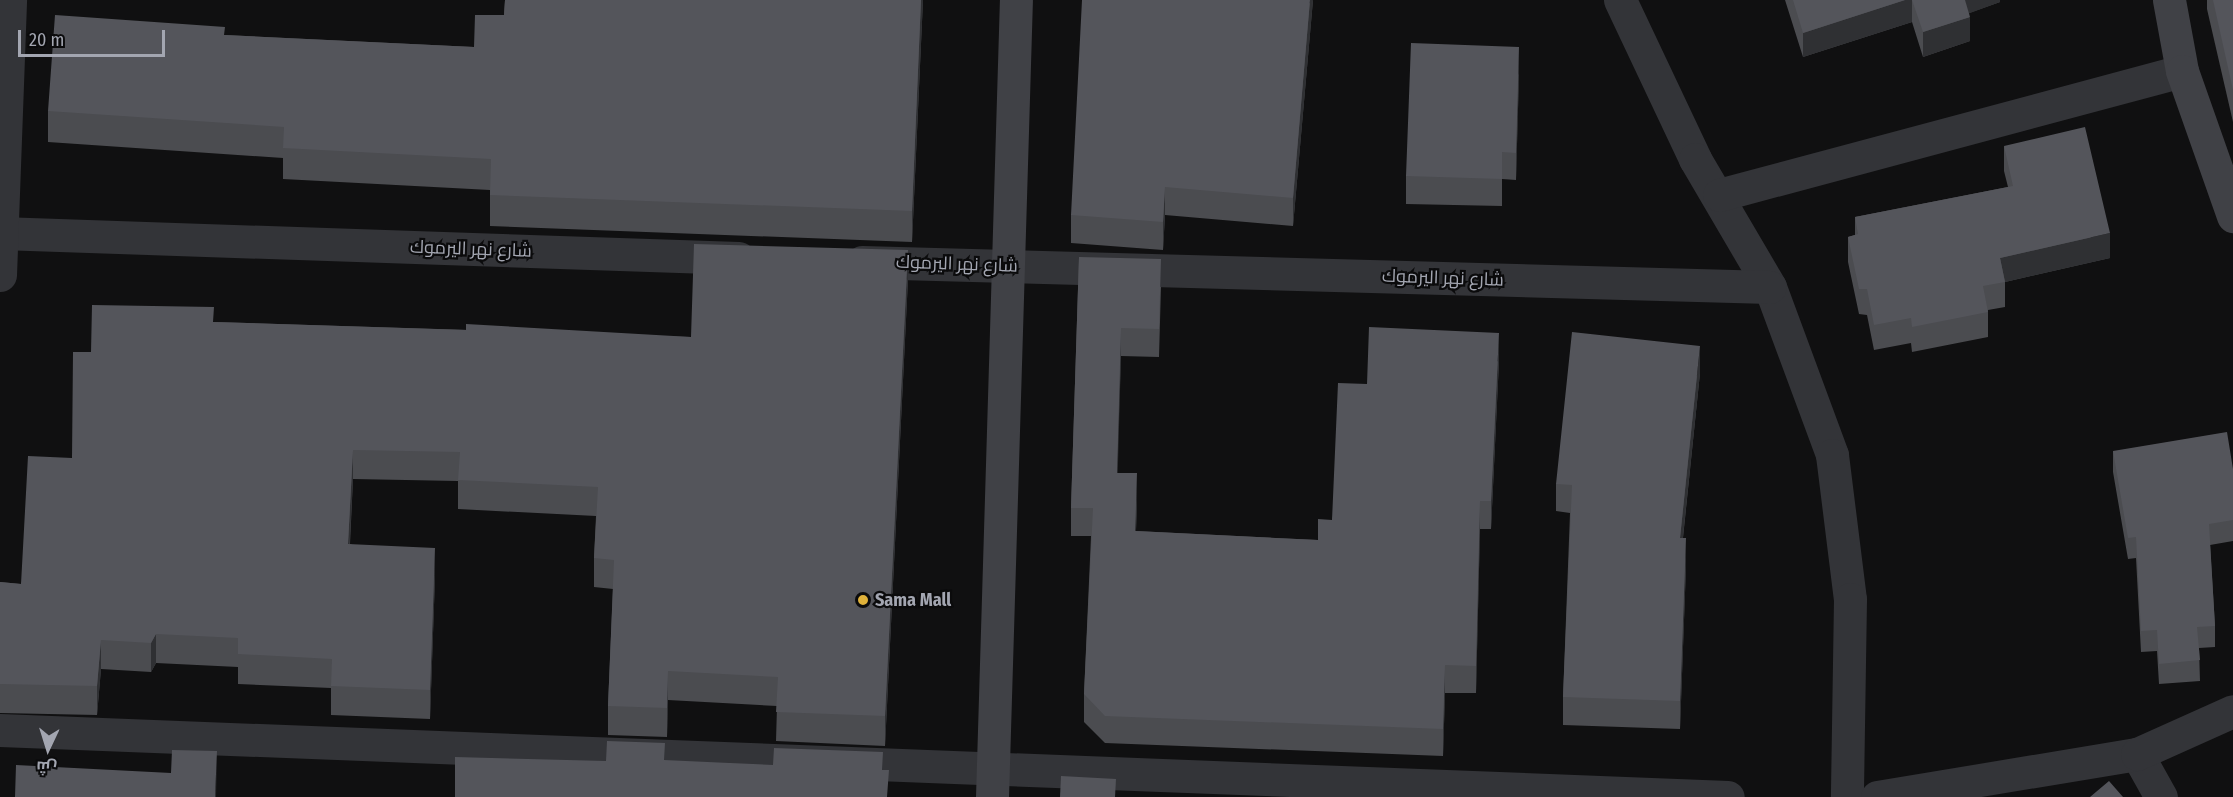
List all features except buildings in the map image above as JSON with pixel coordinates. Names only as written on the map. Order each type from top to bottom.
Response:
[{"type":"main road","points":[[993,782],[1004,266],[1016,0]]},
{"type":"main road","points":[[2169,0],[2182,71],[2233,216]]},
{"type":"street","points":[[0,275],[10,0]]},
{"type":"street","points":[[1620,0],[1695,159],[1719,195],[1770,286],[1832,455],[1850,599],[1847,797]]},
{"type":"street","points":[[1719,195],[2182,71]]},
{"type":"street","name":"شارع نهر اليرموك","points":[[1,233],[772,259]]},
{"type":"street","name":"شارع نهر اليرموك","points":[[830,261],[1770,286]]},
{"type":"street","points":[[1876,797],[2137,754],[2233,711]]},
{"type":"street","points":[[0,729],[993,782],[1728,797]]},
{"type":"street","points":[[2137,754],[2161,797]]},
{"type":"place","name":"Sama Mall","points":[[863,600]]}]
